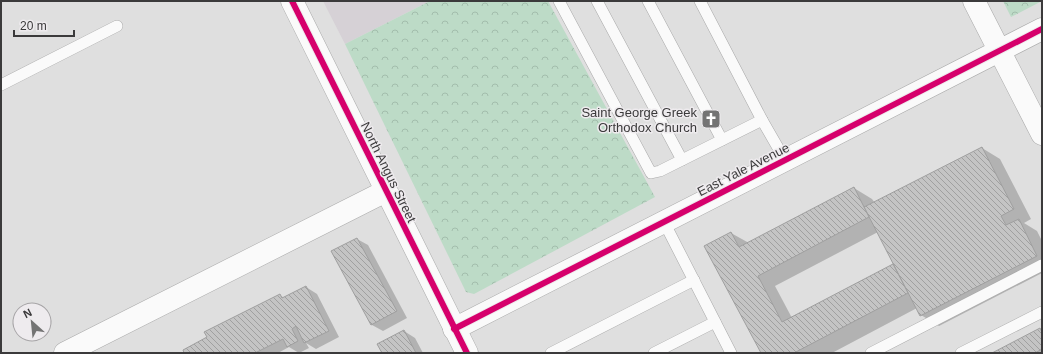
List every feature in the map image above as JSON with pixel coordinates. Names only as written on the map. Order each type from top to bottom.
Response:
[{"type":"street","name":"North Angus Street","points":[[292,1],[467,353]]},
{"type":"street","points":[[974,1],[1042,134]]},
{"type":"street","name":"East Yale Avenue","points":[[454,329],[1042,28]]},
{"type":"street","points":[[65,353],[386,191]]},
{"type":"lane","points":[[559,1],[651,172],[660,171],[762,120]]},
{"type":"lane","points":[[597,1],[682,160]]},
{"type":"lane","points":[[648,1],[722,140]]},
{"type":"lane","points":[[700,1],[762,120],[785,160]]},
{"type":"lane","points":[[1,85],[117,26]]},
{"type":"lane","points":[[664,222],[731,353]]},
{"type":"lane","points":[[871,353],[1042,265]]},
{"type":"lane","points":[[551,353],[694,280]]},
{"type":"lane","points":[[961,353],[1042,312]]},
{"type":"lane","points":[[654,353],[715,322]]},
{"type":"shaded area","points":[[323,1],[430,1],[345,44]]},
{"type":"green space","points":[[430,1],[548,1],[655,197],[474,294],[466,292],[345,44]]},
{"type":"green space","points":[[1003,1],[1042,1],[1011,17]]},
{"type":"building","points":[[982,147],[1014,209],[1001,216],[1006,225],[1019,219],[1037,256],[920,316],[864,207]]},
{"type":"building","points":[[854,187],[869,217],[758,276],[782,322],[893,264],[908,293],[794,353],[761,353],[704,246],[731,232],[739,247]]},
{"type":"building","points":[[357,238],[397,311],[371,325],[331,251]]},
{"type":"building","points":[[306,286],[329,331],[304,343],[296,326],[292,329],[298,341],[287,347],[283,339],[255,353],[184,353],[183,350],[207,337],[204,332],[280,294],[282,298]]},
{"type":"building","points":[[1040,328],[1042,332],[1042,349],[1035,353],[992,353]]},
{"type":"building","points":[[404,330],[416,353],[382,353],[377,344]]},
{"type":"cycle path","points":[[292,1],[467,353]]},
{"type":"cycle path","points":[[454,329],[1042,29]]},
{"type":"place","name":"Saint George Greek Orthodox Church","points":[[711,119]]}]
